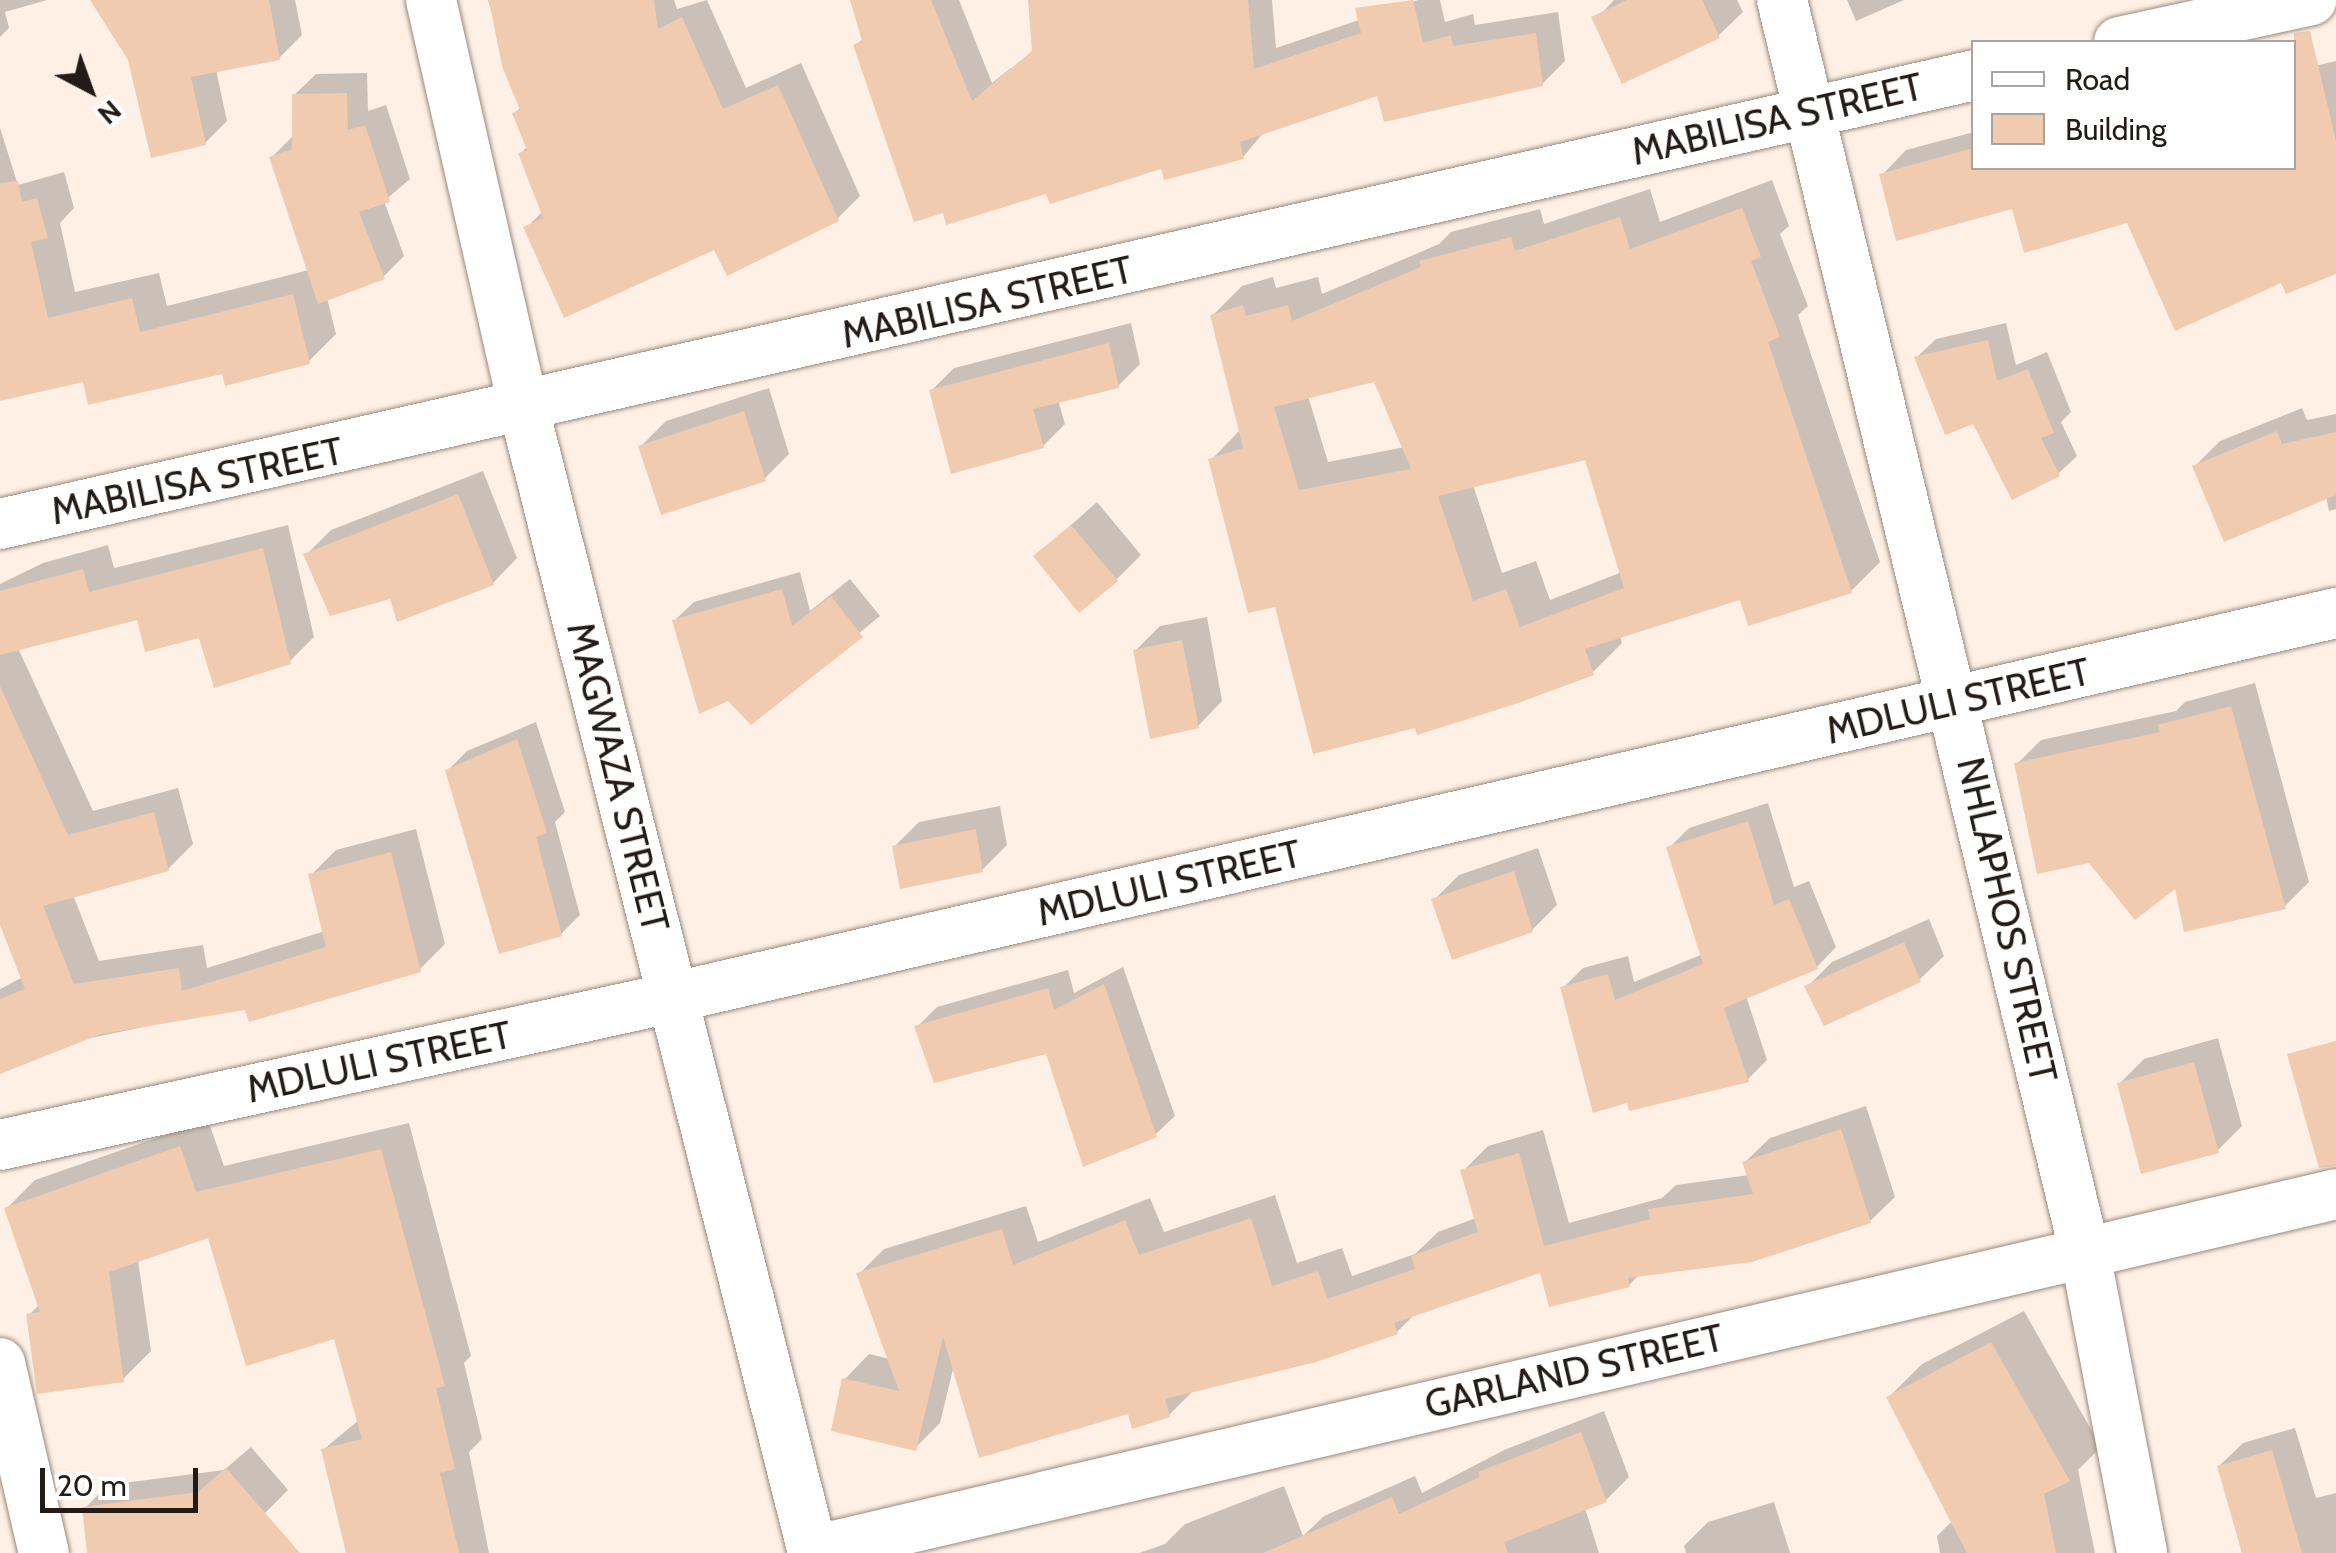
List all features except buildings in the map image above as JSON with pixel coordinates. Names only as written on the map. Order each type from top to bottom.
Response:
[{"type":"street","name":"MAGWAZA STREET","points":[[432,0],[524,409],[812,1552]]},
{"type":"street","name":"NHLAPHOS STREET","points":[[1782,0],[1804,112],[1956,702],[2085,1253],[2142,1553]]},
{"type":"street","points":[[2128,40],[2311,0]]},
{"type":"street","name":"MABILISA STREET","points":[[0,524],[524,409],[1971,76]]},
{"type":"street","name":"MDLULI STREET","points":[[0,1145],[674,998],[2336,613]]},
{"type":"street","name":"GARLAND STREET","points":[[812,1552],[2336,1194]]},
{"type":"street","points":[[0,1362],[44,1553]]}]
